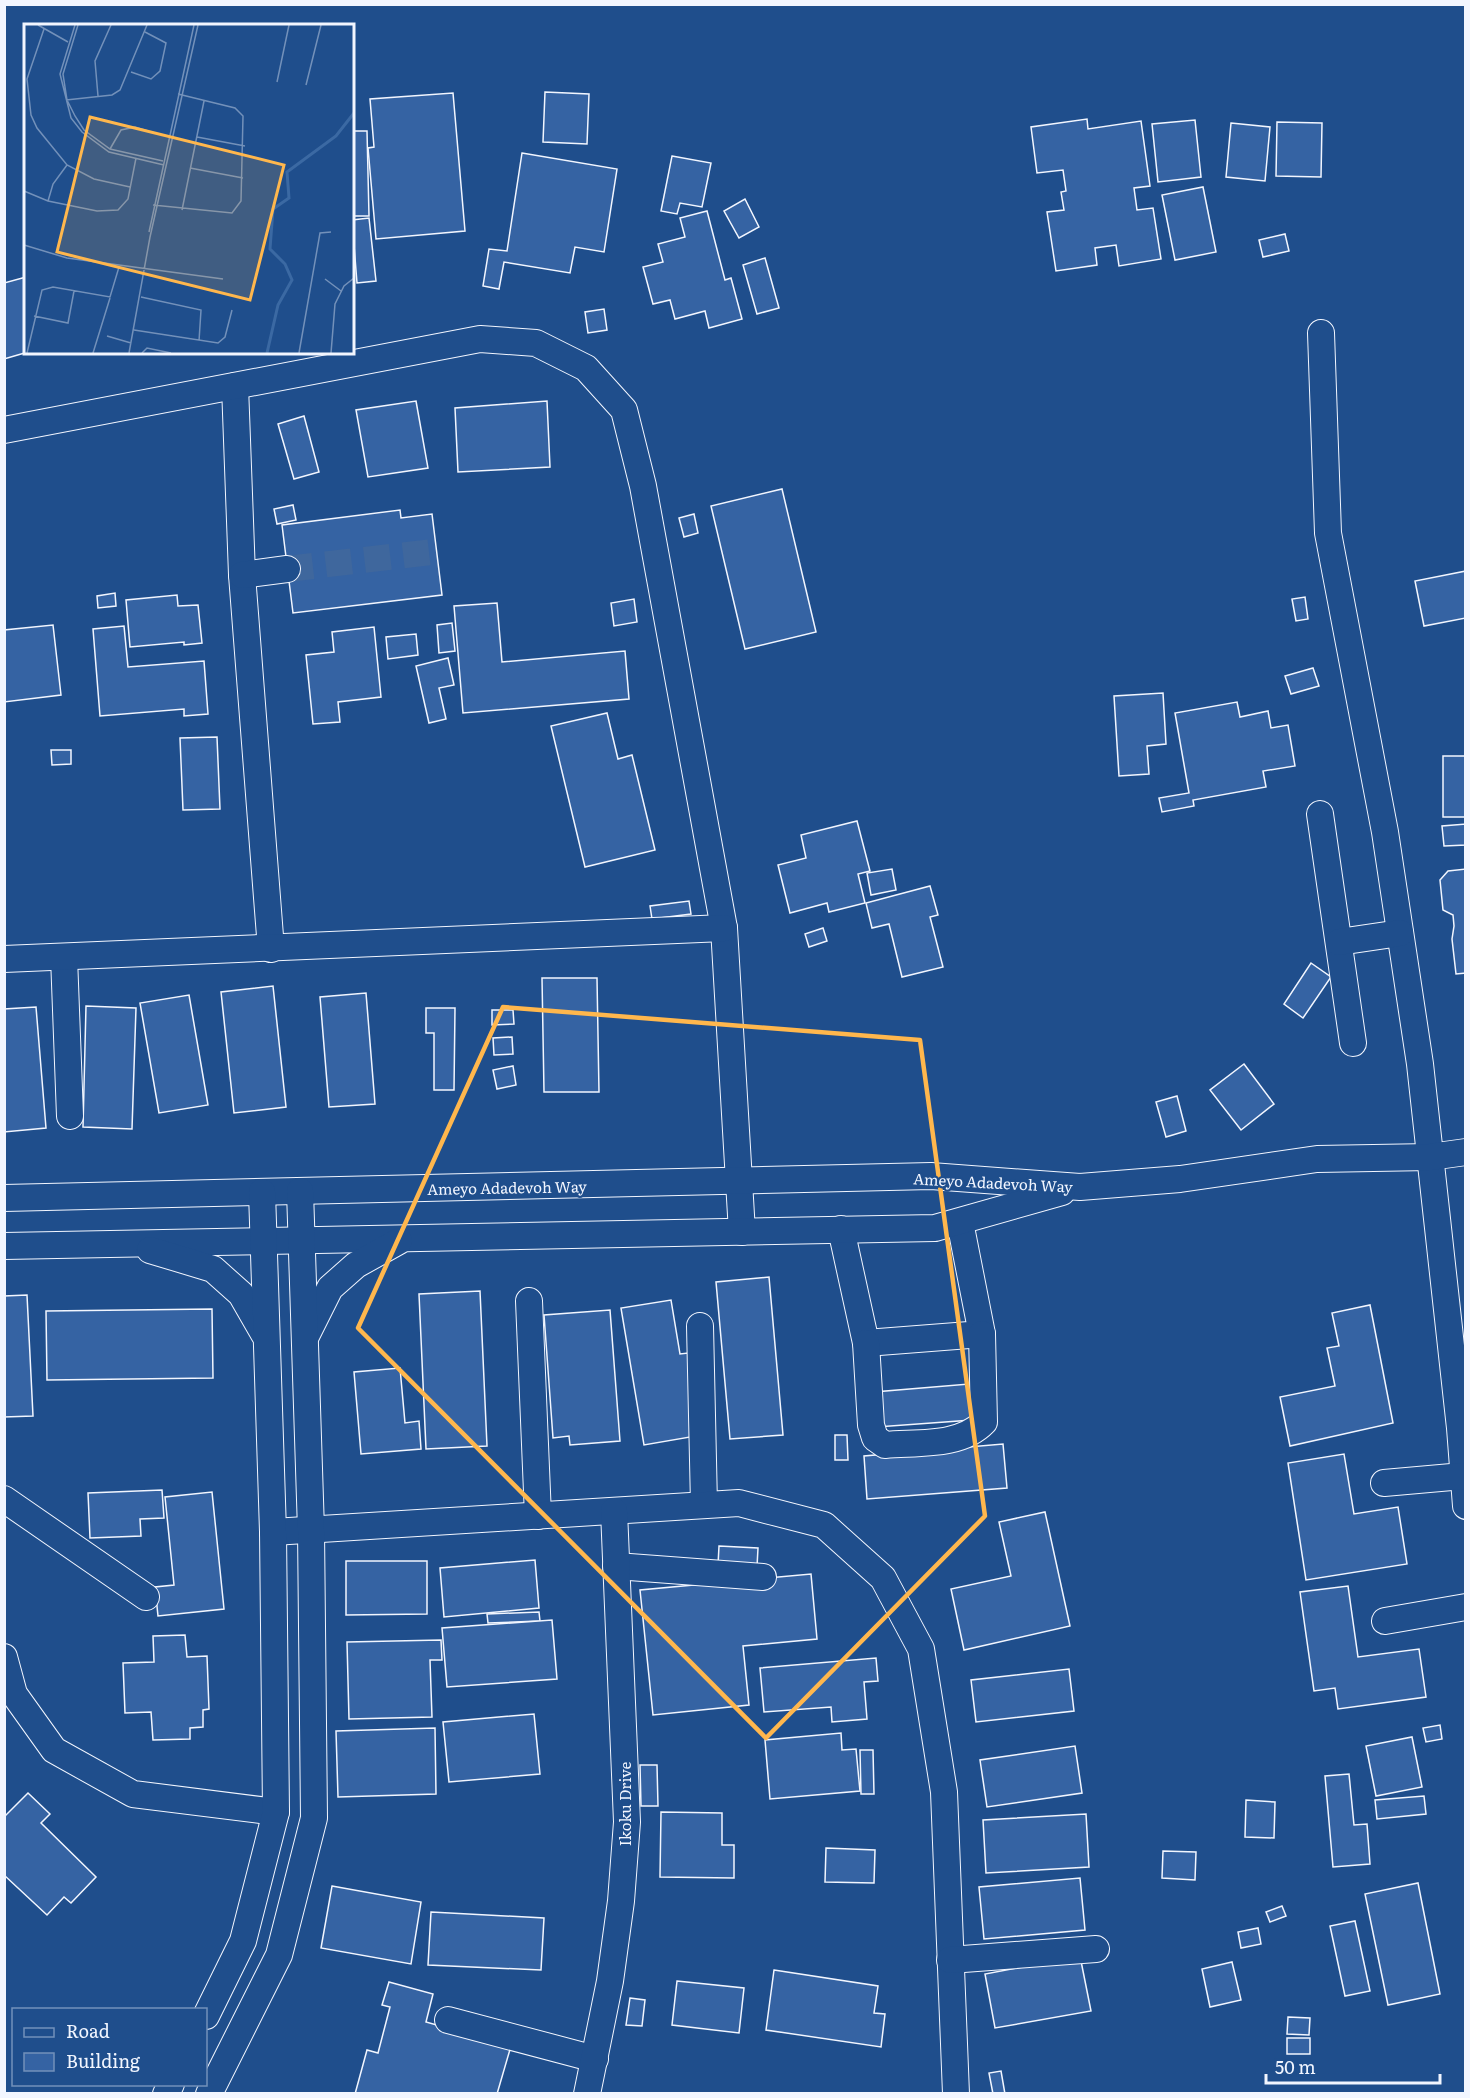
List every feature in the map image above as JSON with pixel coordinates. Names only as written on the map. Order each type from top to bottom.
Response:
[{"type":"street","points":[[1321,333],[1328,533],[1385,831],[1420,1064],[1463,1428],[1463,1476],[1466,1506]]},
{"type":"street","points":[[4,430],[480,339],[536,343],[586,368],[624,410],[643,486],[724,928],[742,1232]]},
{"type":"street","points":[[235,386],[242,575],[271,949]]},
{"type":"street","points":[[242,575],[287,569]]},
{"type":"street","points":[[1320,814],[1353,1043]]},
{"type":"street","points":[[4,959],[724,928]]},
{"type":"street","points":[[1339,942],[1400,933]]},
{"type":"street","points":[[64,957],[70,1116]]},
{"type":"street","points":[[1080,1187],[1180,1179],[1317,1159],[1430,1157],[1466,1152]]},
{"type":"street","name":"Ameyo Adadevoh Way","points":[[4,1198],[931,1176],[1080,1187]]},
{"type":"street","name":"Ameyo Adadevoh Way","points":[[4,1246],[935,1228],[1080,1187]]},
{"type":"street","points":[[209,2094],[279,1955],[314,1818],[311,1530],[300,1191]]},
{"type":"street","points":[[207,2014],[243,1941],[276,1812],[273,1532],[262,1192]]},
{"type":"street","points":[[841,1229],[866,1343],[871,1425],[875,1438],[885,1445],[962,1438],[974,1432],[984,1422],[982,1334],[960,1222]]},
{"type":"street","points":[[305,1339],[330,1288],[356,1264],[403,1238]]},
{"type":"street","points":[[129,1244],[213,1269],[241,1294],[267,1337]]},
{"type":"street","points":[[529,1301],[538,1516]]},
{"type":"street","points":[[700,1326],[704,1505]]},
{"type":"street","points":[[866,1343],[982,1334]]},
{"type":"street","points":[[1384,1483],[1463,1476]]},
{"type":"street","points":[[4,1499],[146,1597]]},
{"type":"street","points":[[273,1532],[739,1503],[824,1525],[883,1578],[921,1649],[944,1792],[956,2094]]},
{"type":"street","name":"Ikoku Drive","points":[[587,2094],[595,2059],[619,1912],[627,1822],[614,1511]]},
{"type":"street","points":[[616,1566],[763,1577]]},
{"type":"street","points":[[1385,1621],[1466,1607]]},
{"type":"street","points":[[4,1657],[14,1694],[54,1750],[133,1794],[276,1812]]},
{"type":"street","points":[[950,1960],[1096,1949]]},
{"type":"street","points":[[448,2020],[595,2059]]},
{"type":"highlighted area","points":[[503,1007],[920,1040],[985,1516],[766,1738],[358,1328]]},
{"type":"building","points":[[545,92],[589,94],[587,144],[543,142]]},
{"type":"building","points":[[453,93],[465,231],[376,239],[368,148],[374,147],[370,99]]},
{"type":"building","points":[[1087,119],[1088,129],[1141,121],[1150,186],[1134,188],[1137,210],[1153,208],[1161,259],[1119,266],[1116,245],[1095,248],[1097,265],[1056,271],[1047,212],[1064,210],[1061,192],[1066,191],[1063,170],[1037,173],[1031,127]]},
{"type":"building","points":[[1195,120],[1201,177],[1158,182],[1152,124]]},
{"type":"building","points":[[1277,122],[1322,123],[1321,177],[1276,176]]},
{"type":"building","points":[[1231,123],[1270,127],[1265,181],[1226,177]]},
{"type":"building","points":[[354,131],[367,131],[369,216],[354,216]]},
{"type":"building","points":[[522,153],[617,169],[604,252],[575,247],[570,273],[504,262],[499,289],[483,286],[489,249],[507,251]]},
{"type":"building","points":[[672,156],[711,163],[702,207],[680,203],[677,214],[661,211]]},
{"type":"building","points":[[1203,187],[1216,252],[1175,260],[1162,195]]},
{"type":"building","points":[[745,199],[759,227],[739,238],[724,211]]},
{"type":"building","points":[[707,211],[725,280],[731,278],[742,319],[709,328],[705,311],[675,319],[670,300],[653,304],[643,267],[663,262],[658,244],[685,237],[680,218]]},
{"type":"building","points":[[369,218],[376,281],[357,283],[354,220]]},
{"type":"building","points":[[1285,234],[1289,251],[1263,257],[1259,240]]},
{"type":"building","points":[[765,258],[779,308],[757,314],[743,265]]},
{"type":"building","points":[[24,278],[24,353],[4,359],[4,283]]},
{"type":"building","points":[[604,309],[607,330],[588,333],[585,312]]},
{"type":"building","points":[[416,401],[428,468],[368,477],[356,410]]},
{"type":"building","points":[[547,401],[550,467],[458,472],[455,408]]},
{"type":"building","points":[[304,416],[319,472],[294,479],[278,424]]},
{"type":"building","points":[[782,489],[816,632],[745,649],[711,506]]},
{"type":"building","points":[[293,505],[296,520],[277,524],[274,509]]},
{"type":"building","points":[[400,510],[401,518],[432,514],[442,595],[293,613],[282,525]]},
{"type":"building","points":[[694,514],[698,533],[684,537],[679,518]]},
{"type":"building","points":[[1466,571],[1466,618],[1424,626],[1415,581]]},
{"type":"building","points":[[115,593],[116,606],[98,608],[97,596]]},
{"type":"building","points":[[177,595],[178,606],[198,605],[202,643],[184,645],[184,642],[130,647],[126,600]]},
{"type":"building","points":[[1305,597],[1308,619],[1296,621],[1292,599]]},
{"type":"building","points":[[634,599],[637,622],[614,626],[611,603]]},
{"type":"building","points":[[497,603],[502,662],[625,651],[629,699],[463,713],[454,606]]},
{"type":"building","points":[[452,623],[455,651],[439,653],[437,625]]},
{"type":"building","points":[[53,625],[61,695],[4,702],[4,630]]},
{"type":"building","points":[[124,626],[128,667],[204,661],[208,714],[184,716],[184,709],[100,716],[93,629]]},
{"type":"building","points":[[374,627],[381,697],[338,702],[340,722],[313,724],[306,655],[334,652],[332,632]]},
{"type":"building","points":[[416,634],[418,655],[388,659],[386,637]]},
{"type":"building","points":[[448,658],[454,685],[439,688],[446,719],[429,723],[416,666]]},
{"type":"building","points":[[1313,668],[1319,686],[1291,694],[1285,676]]},
{"type":"building","points":[[1163,693],[1166,744],[1147,746],[1149,774],[1119,776],[1114,696]]},
{"type":"building","points":[[1237,702],[1240,717],[1268,711],[1271,728],[1288,725],[1295,766],[1263,771],[1266,787],[1193,800],[1194,806],[1162,812],[1159,798],[1189,793],[1175,713]]},
{"type":"building","points":[[607,713],[618,759],[632,755],[655,850],[585,867],[551,726]]},
{"type":"building","points":[[217,737],[220,809],[183,810],[180,738]]},
{"type":"building","points":[[51,750],[71,750],[71,764],[52,765]]},
{"type":"building","points":[[1443,756],[1466,756],[1466,817],[1443,817]]},
{"type":"building","points":[[857,821],[870,871],[858,874],[865,903],[829,912],[827,903],[790,913],[778,865],[806,858],[801,835]]},
{"type":"building","points":[[1466,824],[1466,845],[1444,846],[1442,826]]},
{"type":"building","points":[[892,869],[896,890],[871,895],[867,873]]},
{"type":"building","points":[[1466,869],[1466,973],[1456,974],[1452,939],[1453,915],[1443,910],[1440,880],[1448,871]]},
{"type":"building","points":[[930,886],[938,915],[930,917],[943,967],[902,977],[889,924],[872,928],[866,903]]},
{"type":"building","points":[[689,901],[691,914],[652,919],[650,906]]},
{"type":"building","points":[[823,928],[827,941],[809,947],[805,934]]},
{"type":"building","points":[[1311,963],[1331,977],[1303,1018],[1284,1004]]},
{"type":"building","points":[[542,978],[597,978],[599,1092],[544,1092]]},
{"type":"building","points":[[273,986],[286,1107],[234,1113],[221,992]]},
{"type":"building","points":[[366,993],[375,1104],[329,1107],[320,997]]},
{"type":"building","points":[[189,995],[208,1105],[159,1113],[140,1003]]},
{"type":"building","points":[[86,1006],[136,1008],[132,1129],[83,1127]]},
{"type":"building","points":[[36,1007],[46,1128],[4,1132],[4,1009]]},
{"type":"building","points":[[426,1008],[455,1008],[454,1090],[434,1090],[434,1033],[426,1033]]},
{"type":"building","points":[[492,1010],[513,1010],[514,1024],[492,1025]]},
{"type":"building","points":[[512,1037],[513,1054],[494,1055],[493,1038]]},
{"type":"building","points":[[1244,1064],[1274,1104],[1241,1130],[1210,1090]]},
{"type":"building","points":[[513,1066],[516,1085],[497,1089],[493,1070]]},
{"type":"building","points":[[1177,1096],[1186,1131],[1166,1137],[1156,1102]]},
{"type":"building","points":[[769,1277],[783,1435],[730,1439],[716,1282]]},
{"type":"building","points":[[480,1291],[487,1446],[426,1449],[419,1294]]},
{"type":"building","points":[[27,1295],[33,1416],[4,1417],[4,1296]]},
{"type":"building","points":[[671,1300],[680,1354],[688,1353],[702,1435],[644,1445],[621,1308]]},
{"type":"building","points":[[1370,1305],[1393,1423],[1290,1446],[1280,1397],[1335,1386],[1327,1348],[1339,1346],[1332,1313]]},
{"type":"building","points":[[212,1309],[213,1378],[47,1380],[46,1311]]},
{"type":"building","points":[[610,1310],[620,1441],[570,1445],[569,1436],[553,1438],[544,1315]]},
{"type":"building","points":[[400,1368],[405,1423],[419,1421],[421,1449],[361,1454],[354,1372]]},
{"type":"building","points":[[969,1384],[972,1420],[877,1427],[874,1392]]},
{"type":"building","points":[[835,1435],[847,1435],[848,1460],[835,1460]]},
{"type":"building","points":[[1003,1444],[1007,1488],[867,1499],[864,1456]]},
{"type":"building","points":[[1344,1454],[1354,1514],[1398,1507],[1407,1564],[1306,1580],[1288,1463]]},
{"type":"building","points":[[162,1490],[164,1518],[140,1519],[141,1536],[90,1538],[88,1493]]},
{"type":"building","points":[[212,1492],[224,1609],[158,1616],[155,1587],[174,1585],[165,1497]]},
{"type":"building","points":[[1045,1512],[1070,1626],[964,1650],[951,1589],[1011,1576],[999,1522]]},
{"type":"building","points":[[719,1546],[758,1548],[757,1567],[718,1565]]},
{"type":"building","points":[[535,1560],[539,1608],[444,1617],[440,1568]]},
{"type":"building","points":[[346,1561],[427,1561],[427,1614],[346,1615]]},
{"type":"building","points":[[811,1574],[817,1639],[743,1646],[749,1705],[653,1715],[640,1590]]},
{"type":"building","points":[[1348,1586],[1358,1657],[1419,1649],[1426,1697],[1338,1709],[1335,1688],[1314,1691],[1300,1592]]},
{"type":"building","points":[[539,1612],[540,1621],[488,1623],[487,1614]]},
{"type":"building","points":[[552,1620],[557,1679],[447,1687],[442,1628]]},
{"type":"building","points":[[185,1635],[187,1657],[207,1656],[209,1709],[203,1710],[203,1727],[190,1728],[190,1739],[153,1740],[151,1712],[125,1713],[123,1663],[154,1662],[153,1636]]},
{"type":"building","points":[[441,1640],[442,1660],[430,1660],[432,1717],[349,1719],[347,1642]]},
{"type":"building","points":[[876,1658],[878,1681],[864,1682],[867,1719],[832,1722],[831,1707],[764,1712],[760,1668]]},
{"type":"building","points":[[1069,1669],[1074,1711],[976,1722],[971,1680]]},
{"type":"building","points":[[534,1714],[540,1774],[449,1782],[443,1722]]},
{"type":"building","points":[[1440,1725],[1442,1739],[1426,1742],[1423,1728]]},
{"type":"building","points":[[435,1728],[436,1794],[338,1797],[336,1731]]},
{"type":"building","points":[[841,1733],[842,1750],[856,1749],[860,1791],[770,1799],[765,1740]]},
{"type":"building","points":[[1412,1737],[1422,1787],[1376,1796],[1366,1746]]},
{"type":"building","points":[[1075,1746],[1082,1793],[987,1807],[980,1760]]},
{"type":"building","points":[[860,1750],[873,1750],[874,1794],[861,1794]]},
{"type":"building","points":[[640,1765],[657,1765],[658,1806],[641,1806]]},
{"type":"building","points":[[1349,1774],[1354,1825],[1367,1824],[1370,1864],[1333,1867],[1325,1776]]},
{"type":"building","points":[[28,1793],[50,1814],[41,1823],[96,1877],[71,1903],[64,1897],[47,1915],[4,1875],[4,1817]]},
{"type":"building","points":[[1424,1796],[1426,1814],[1377,1819],[1375,1800]]},
{"type":"building","points":[[1246,1800],[1275,1802],[1274,1838],[1245,1837]]},
{"type":"building","points":[[661,1812],[722,1813],[722,1845],[734,1845],[734,1878],[660,1877]]},
{"type":"building","points":[[1086,1814],[1089,1867],[986,1873],[983,1820]]},
{"type":"building","points":[[826,1848],[875,1850],[874,1883],[825,1882]]},
{"type":"building","points":[[1163,1851],[1196,1852],[1195,1880],[1162,1878]]},
{"type":"building","points":[[1080,1878],[1085,1930],[984,1939],[979,1887]]},
{"type":"building","points":[[1418,1883],[1440,1994],[1388,2005],[1365,1894]]},
{"type":"building","points":[[332,1886],[421,1902],[411,1964],[321,1948]]},
{"type":"building","points":[[1282,1906],[1286,1916],[1270,1922],[1266,1912]]},
{"type":"building","points":[[431,1912],[544,1918],[541,1970],[428,1965]]},
{"type":"building","points":[[1355,1921],[1370,1991],[1345,1996],[1330,1926]]},
{"type":"building","points":[[1258,1928],[1261,1944],[1241,1948],[1238,1932]]},
{"type":"building","points":[[1080,1956],[1091,2011],[995,2028],[985,1974]]},
{"type":"building","points":[[1232,1962],[1241,2000],[1210,2007],[1202,1969]]},
{"type":"building","points":[[774,1970],[878,1986],[874,2013],[885,2014],[881,2047],[766,2030]]},
{"type":"building","points":[[677,1981],[744,1988],[739,2033],[672,2025]]},
{"type":"building","points":[[389,1982],[433,1994],[426,2022],[511,2046],[497,2094],[355,2094],[367,2050],[378,2053],[390,2007],[382,2005]]},
{"type":"building","points":[[630,1998],[645,2000],[642,2026],[626,2025]]},
{"type":"building","points":[[1288,2017],[1310,2018],[1309,2035],[1287,2034]]},
{"type":"building","points":[[1287,2038],[1310,2038],[1310,2054],[1287,2054]]},
{"type":"building","points":[[1001,2071],[1005,2094],[993,2094],[989,2073]]},
{"type":"tunnel","points":[[287,569],[432,552]]}]
